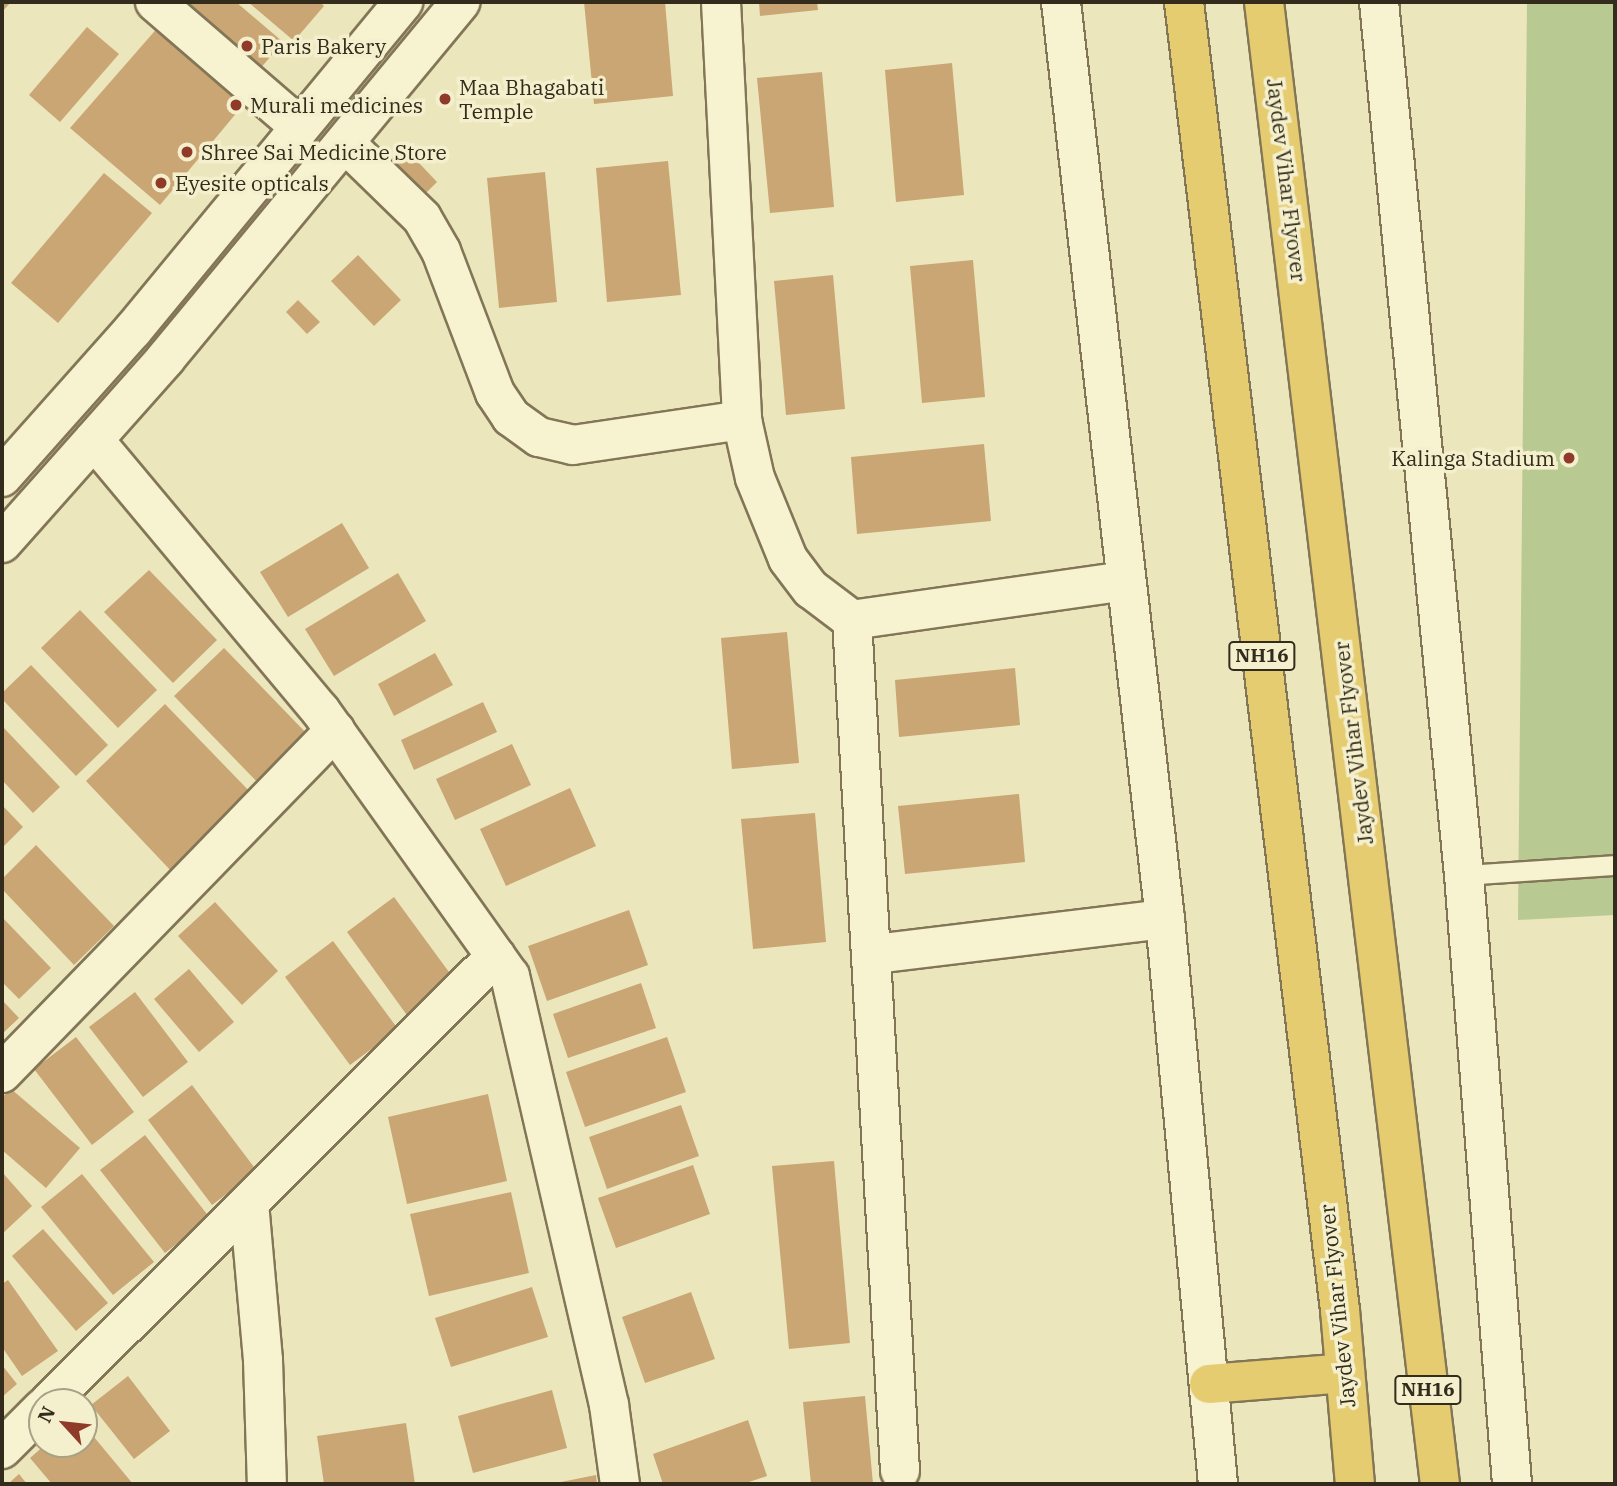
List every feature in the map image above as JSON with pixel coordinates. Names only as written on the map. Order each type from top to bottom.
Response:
[{"type":"highway","name":"Jaydev Vihar Flyover","points":[[1184,2],[1340,1310],[1355,1484]]},
{"type":"highway","name":"Jaydev Vihar Flyover","points":[[1264,2],[1440,1484]]},
{"type":"highway","points":[[1209,1384],[1345,1373]]},
{"type":"street","points":[[155,2],[300,128]]},
{"type":"street","points":[[2,477],[133,330],[403,2]]},
{"type":"street","points":[[2,543],[94,440],[346,144],[461,2]]},
{"type":"street","points":[[720,2],[742,420],[759,491],[788,559],[811,589],[852,620],[1125,581]]},
{"type":"street","points":[[1060,2],[1165,919],[1218,1484]]},
{"type":"street","points":[[1379,2],[1464,875],[1513,1484]]},
{"type":"street","points":[[346,144],[422,218],[441,251],[495,393],[511,417],[539,438],[573,445],[742,420]]},
{"type":"street","points":[[94,440],[335,730],[510,976],[610,1405],[620,1484]]},
{"type":"street","points":[[852,620],[874,954],[900,1471]]},
{"type":"street","points":[[2,1073],[335,730]]},
{"type":"street","points":[[874,954],[1165,919]]},
{"type":"street","points":[[63,1388],[495,956]]},
{"type":"street","points":[[248,1203],[263,1360],[267,1484]]},
{"type":"street","points":[[2,1450],[28,1423]]},
{"type":"lane","points":[[1464,875],[1615,865]]},
{"type":"green space","name":"Kalinga Stadium","points":[[1527,2],[1615,2],[1615,915],[1518,920]]},
{"type":"building","points":[[2,2],[11,2],[2,12]]},
{"type":"building","points":[[166,2],[236,2],[283,42],[253,77]]},
{"type":"building","points":[[248,2],[320,2],[324,6],[294,41]]},
{"type":"building","points":[[584,2],[665,2],[673,96],[594,104]]},
{"type":"building","points":[[759,2],[817,2],[818,10],[760,16]]},
{"type":"building","points":[[160,25],[248,99],[160,205],[70,128]]},
{"type":"building","points":[[87,27],[119,54],[60,122],[29,95]]},
{"type":"building","points":[[952,63],[964,195],[896,202],[885,70]]},
{"type":"building","points":[[822,72],[834,207],[770,213],[757,78]]},
{"type":"building","points":[[403,146],[437,182],[422,197],[387,161]]},
{"type":"building","points":[[668,161],[681,295],[607,302],[596,168]]},
{"type":"building","points":[[545,172],[557,302],[499,308],[487,178]]},
{"type":"building","points":[[104,173],[152,213],[58,323],[11,283]]},
{"type":"building","points":[[358,255],[401,300],[374,326],[331,281]]},
{"type":"building","points":[[973,260],[985,397],[922,403],[910,266]]},
{"type":"building","points":[[833,275],[845,409],[786,415],[774,281]]},
{"type":"building","points":[[298,300],[320,322],[307,334],[286,312]]},
{"type":"building","points":[[984,444],[991,521],[857,534],[851,457]]},
{"type":"building","points":[[342,523],[369,568],[288,617],[260,572]]},
{"type":"building","points":[[149,570],[217,640],[173,683],[104,612]]},
{"type":"building","points":[[398,573],[426,621],[334,676],[305,629]]},
{"type":"building","points":[[80,610],[157,690],[118,728],[41,648]]},
{"type":"building","points":[[787,632],[799,763],[732,769],[721,638]]},
{"type":"building","points":[[224,648],[310,737],[260,785],[174,696]]},
{"type":"building","points":[[435,653],[453,685],[394,716],[378,684]]},
{"type":"building","points":[[31,665],[108,745],[76,776],[2,699],[2,693]]},
{"type":"building","points":[[1015,668],[1020,725],[899,737],[895,680]]},
{"type":"building","points":[[483,702],[497,732],[414,770],[401,740]]},
{"type":"building","points":[[165,704],[253,795],[173,873],[86,781]]},
{"type":"building","points":[[2,726],[60,787],[33,813],[2,780]]},
{"type":"building","points":[[512,744],[531,785],[455,820],[436,779]]},
{"type":"building","points":[[570,788],[596,846],[506,886],[480,829]]},
{"type":"building","points":[[1019,794],[1025,862],[905,874],[898,806]]},
{"type":"building","points":[[2,805],[23,827],[2,848]]},
{"type":"building","points":[[815,813],[826,942],[753,949],[741,819]]},
{"type":"building","points":[[36,845],[114,926],[74,965],[2,889],[2,879]]},
{"type":"building","points":[[394,897],[457,983],[409,1018],[347,932]]},
{"type":"building","points":[[215,902],[278,971],[242,1005],[178,936]]},
{"type":"building","points":[[629,910],[648,965],[547,1001],[528,946]]},
{"type":"building","points":[[2,917],[51,968],[19,999],[2,982]]},
{"type":"building","points":[[333,941],[398,1029],[350,1065],[285,977]]},
{"type":"building","points":[[189,969],[234,1022],[199,1052],[154,999]]},
{"type":"building","points":[[641,983],[656,1028],[568,1058],[553,1014]]},
{"type":"building","points":[[135,992],[188,1062],[143,1097],[89,1027]]},
{"type":"building","points":[[2,1000],[19,1018],[2,1034]]},
{"type":"building","points":[[76,1037],[134,1112],[92,1145],[34,1069]]},
{"type":"building","points":[[667,1037],[686,1092],[585,1127],[566,1072]]},
{"type":"building","points":[[192,1085],[257,1171],[212,1205],[148,1120]]},
{"type":"building","points":[[10,1088],[80,1148],[46,1188],[2,1150],[2,1098]]},
{"type":"building","points":[[488,1094],[507,1181],[407,1204],[388,1117]]},
{"type":"building","points":[[681,1105],[699,1156],[607,1189],[589,1137]]},
{"type":"building","points":[[145,1135],[210,1218],[165,1253],[100,1170]]},
{"type":"building","points":[[834,1161],[850,1343],[789,1349],[772,1166]]},
{"type":"building","points":[[693,1165],[710,1214],[616,1248],[598,1198]]},
{"type":"building","points":[[2,1172],[32,1206],[2,1234]]},
{"type":"building","points":[[82,1174],[154,1262],[113,1295],[41,1207]]},
{"type":"building","points":[[511,1192],[529,1273],[429,1296],[410,1214]]},
{"type":"building","points":[[43,1229],[108,1303],[76,1331],[12,1256]]},
{"type":"building","points":[[8,1280],[58,1351],[22,1376],[2,1347],[2,1284]]},
{"type":"building","points":[[532,1287],[548,1337],[451,1367],[435,1318]]},
{"type":"building","points":[[691,1292],[715,1359],[645,1383],[622,1317]]},
{"type":"building","points":[[2,1365],[17,1384],[2,1397]]},
{"type":"building","points":[[128,1376],[170,1431],[134,1459],[98,1414],[98,1400]]},
{"type":"building","points":[[552,1390],[567,1448],[473,1473],[458,1416]]},
{"type":"building","points":[[865,1396],[873,1484],[811,1484],[803,1402]]},
{"type":"building","points":[[748,1420],[767,1476],[743,1484],[663,1484],[653,1454]]},
{"type":"building","points":[[406,1423],[415,1484],[324,1484],[317,1436]]},
{"type":"building","points":[[98,1442],[133,1484],[52,1484],[30,1458],[98,1458]]},
{"type":"building","points":[[19,1474],[27,1484],[8,1484]]},
{"type":"building","points":[[596,1475],[597,1484],[556,1484],[556,1483]]},
{"type":"place","name":"Paris Bakery","points":[[247,46]]},
{"type":"place","name":"Maa Bhagabati Temple","points":[[445,99]]},
{"type":"place","name":"Murali medicines","points":[[236,105]]},
{"type":"place","name":"Shree Sai Medicine Store","points":[[187,152]]},
{"type":"place","name":"Eyesite opticals","points":[[161,183]]},
{"type":"place","name":"Kalinga Stadium","points":[[1569,458]]}]
